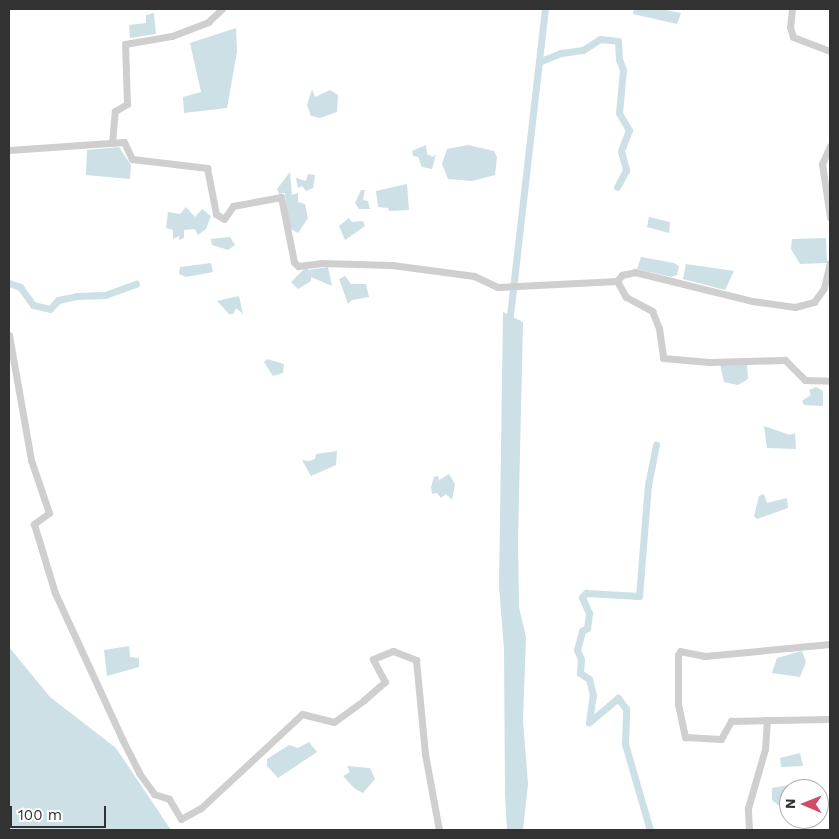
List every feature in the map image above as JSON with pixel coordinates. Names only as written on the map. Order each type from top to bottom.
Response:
[{"type":"street","points":[[112,143],[115,110],[127,104],[125,44],[172,36],[208,22],[222,9]]},
{"type":"street","points":[[792,9],[793,37],[830,51]]},
{"type":"street","points":[[9,150],[124,142],[132,159],[207,168],[216,214],[224,219],[233,206],[281,197],[294,262],[298,266],[321,263],[392,265],[474,276],[498,287],[617,281],[622,275],[635,272],[752,301],[796,307],[814,302],[824,288],[830,263]]},
{"type":"street","points":[[830,146],[822,164],[830,217]]},
{"type":"street","points":[[617,281],[626,297],[652,311],[659,328],[663,358],[709,362],[785,360],[805,380],[830,381]]},
{"type":"street","points":[[9,335],[31,460],[49,513],[34,524],[55,593],[122,739],[139,773],[154,794],[169,799],[181,819],[193,813],[244,771],[302,714],[334,722],[364,700],[385,682],[373,659],[393,651],[416,660],[425,754],[439,830]]},
{"type":"street","points":[[830,644],[705,656],[678,652],[678,704],[683,736],[695,740],[721,739],[731,722],[830,719]]},
{"type":"street","points":[[749,830],[748,808],[765,749],[766,720]]},
{"type":"shaded area","points":[[634,9],[660,9],[681,13],[677,24],[633,14]]},
{"type":"shaded area","points":[[154,13],[156,34],[130,38],[129,25],[146,23],[146,15]]},
{"type":"shaded area","points":[[236,28],[237,52],[227,108],[184,113],[183,97],[201,92],[190,43]]},
{"type":"shaded area","points":[[312,89],[315,97],[330,90],[338,95],[337,112],[320,118],[311,116],[307,105]]},
{"type":"shaded area","points":[[426,145],[427,154],[433,157],[436,154],[432,169],[422,167],[418,157],[413,156],[412,151]]},
{"type":"shaded area","points":[[468,145],[494,151],[497,157],[495,175],[472,181],[448,179],[442,164],[447,149]]},
{"type":"shaded area","points":[[119,147],[131,165],[130,179],[86,175],[87,150]]},
{"type":"shaded area","points":[[290,172],[292,195],[298,193],[298,202],[305,204],[308,218],[298,233],[289,228],[285,193],[279,194],[277,189]]},
{"type":"shaded area","points":[[308,174],[315,175],[313,188],[306,191],[302,186],[298,188],[296,178],[306,181]]},
{"type":"shaded area","points":[[407,184],[409,210],[389,211],[388,208],[378,207],[376,191]]},
{"type":"shaded area","points":[[361,190],[365,190],[363,200],[368,201],[370,209],[359,209],[355,203]]},
{"type":"shaded area","points":[[186,207],[195,217],[202,209],[211,216],[206,229],[198,235],[195,229],[184,230],[184,238],[179,240],[179,236],[173,239],[173,230],[166,228],[168,212],[180,214]]},
{"type":"shaded area","points":[[649,217],[670,222],[669,233],[647,227]]},
{"type":"shaded area","points":[[349,218],[352,222],[363,221],[365,226],[345,240],[339,226]]},
{"type":"shaded area","points":[[230,237],[235,245],[228,250],[212,245],[211,239]]},
{"type":"shaded area","points":[[826,238],[827,263],[800,264],[791,249],[792,239]]},
{"type":"shaded area","points":[[641,257],[674,263],[679,266],[677,275],[671,277],[637,269]]},
{"type":"shaded area","points":[[211,263],[213,272],[186,277],[179,274],[180,267]]},
{"type":"shaded area","points":[[686,264],[734,271],[725,290],[683,279]]},
{"type":"shaded area","points":[[307,266],[308,270],[328,267],[332,286],[311,277],[311,281],[298,289],[291,282]]},
{"type":"shaded area","points":[[345,276],[351,284],[366,284],[369,297],[352,300],[348,304],[339,279]]},
{"type":"shaded area","points":[[239,296],[243,314],[236,308],[233,314],[229,314],[217,301]]},
{"type":"shaded area","points":[[503,312],[523,322],[518,540],[519,607],[526,637],[523,720],[528,784],[523,830],[507,830],[505,795],[504,649],[499,586]]},
{"type":"shaded area","points":[[267,359],[284,364],[283,373],[273,376],[264,362]]},
{"type":"shaded area","points":[[727,360],[747,365],[748,379],[738,385],[724,382],[720,364]]},
{"type":"shaded area","points":[[816,387],[823,391],[823,406],[804,405],[802,401],[811,395],[809,390]]},
{"type":"shaded area","points":[[764,426],[790,435],[795,433],[796,449],[767,448]]},
{"type":"shaded area","points":[[337,451],[336,465],[311,476],[302,460],[309,461],[315,459],[316,454]]},
{"type":"shaded area","points":[[449,474],[455,484],[452,500],[446,494],[441,498],[437,493],[432,494],[431,487],[434,477],[438,476],[439,480]]},
{"type":"shaded area","points":[[764,494],[767,503],[787,498],[788,508],[757,519],[754,516],[759,496]]},
{"type":"shaded area","points":[[129,646],[130,657],[139,658],[139,667],[107,676],[104,650]]},
{"type":"shaded area","points":[[9,647],[50,697],[116,748],[171,830],[9,830]]},
{"type":"shaded area","points":[[802,651],[806,662],[800,677],[772,673],[777,658]]},
{"type":"shaded area","points":[[309,742],[317,752],[278,778],[267,766],[267,759],[289,745],[298,748]]},
{"type":"shaded area","points":[[800,753],[803,766],[781,767],[780,758]]},
{"type":"shaded area","points":[[347,766],[370,768],[375,779],[363,793],[355,789],[343,776],[350,772]]},
{"type":"shaded area","points":[[779,787],[779,805],[772,800],[772,788]]},
{"type":"waterway","points":[[509,324],[545,9]]},
{"type":"waterway","points":[[541,61],[561,53],[583,50],[600,39],[618,41],[619,59],[623,70],[619,113],[629,130],[621,151],[626,170],[617,187]]},
{"type":"waterway","points":[[9,283],[20,287],[33,305],[50,309],[58,300],[77,296],[105,295],[136,284]]},
{"type":"waterway","points":[[650,830],[625,744],[626,709],[618,698],[589,722],[593,695],[589,679],[580,673],[581,659],[577,650],[582,631],[587,628],[589,613],[582,597],[586,593],[639,596],[648,485],[656,445]]}]
